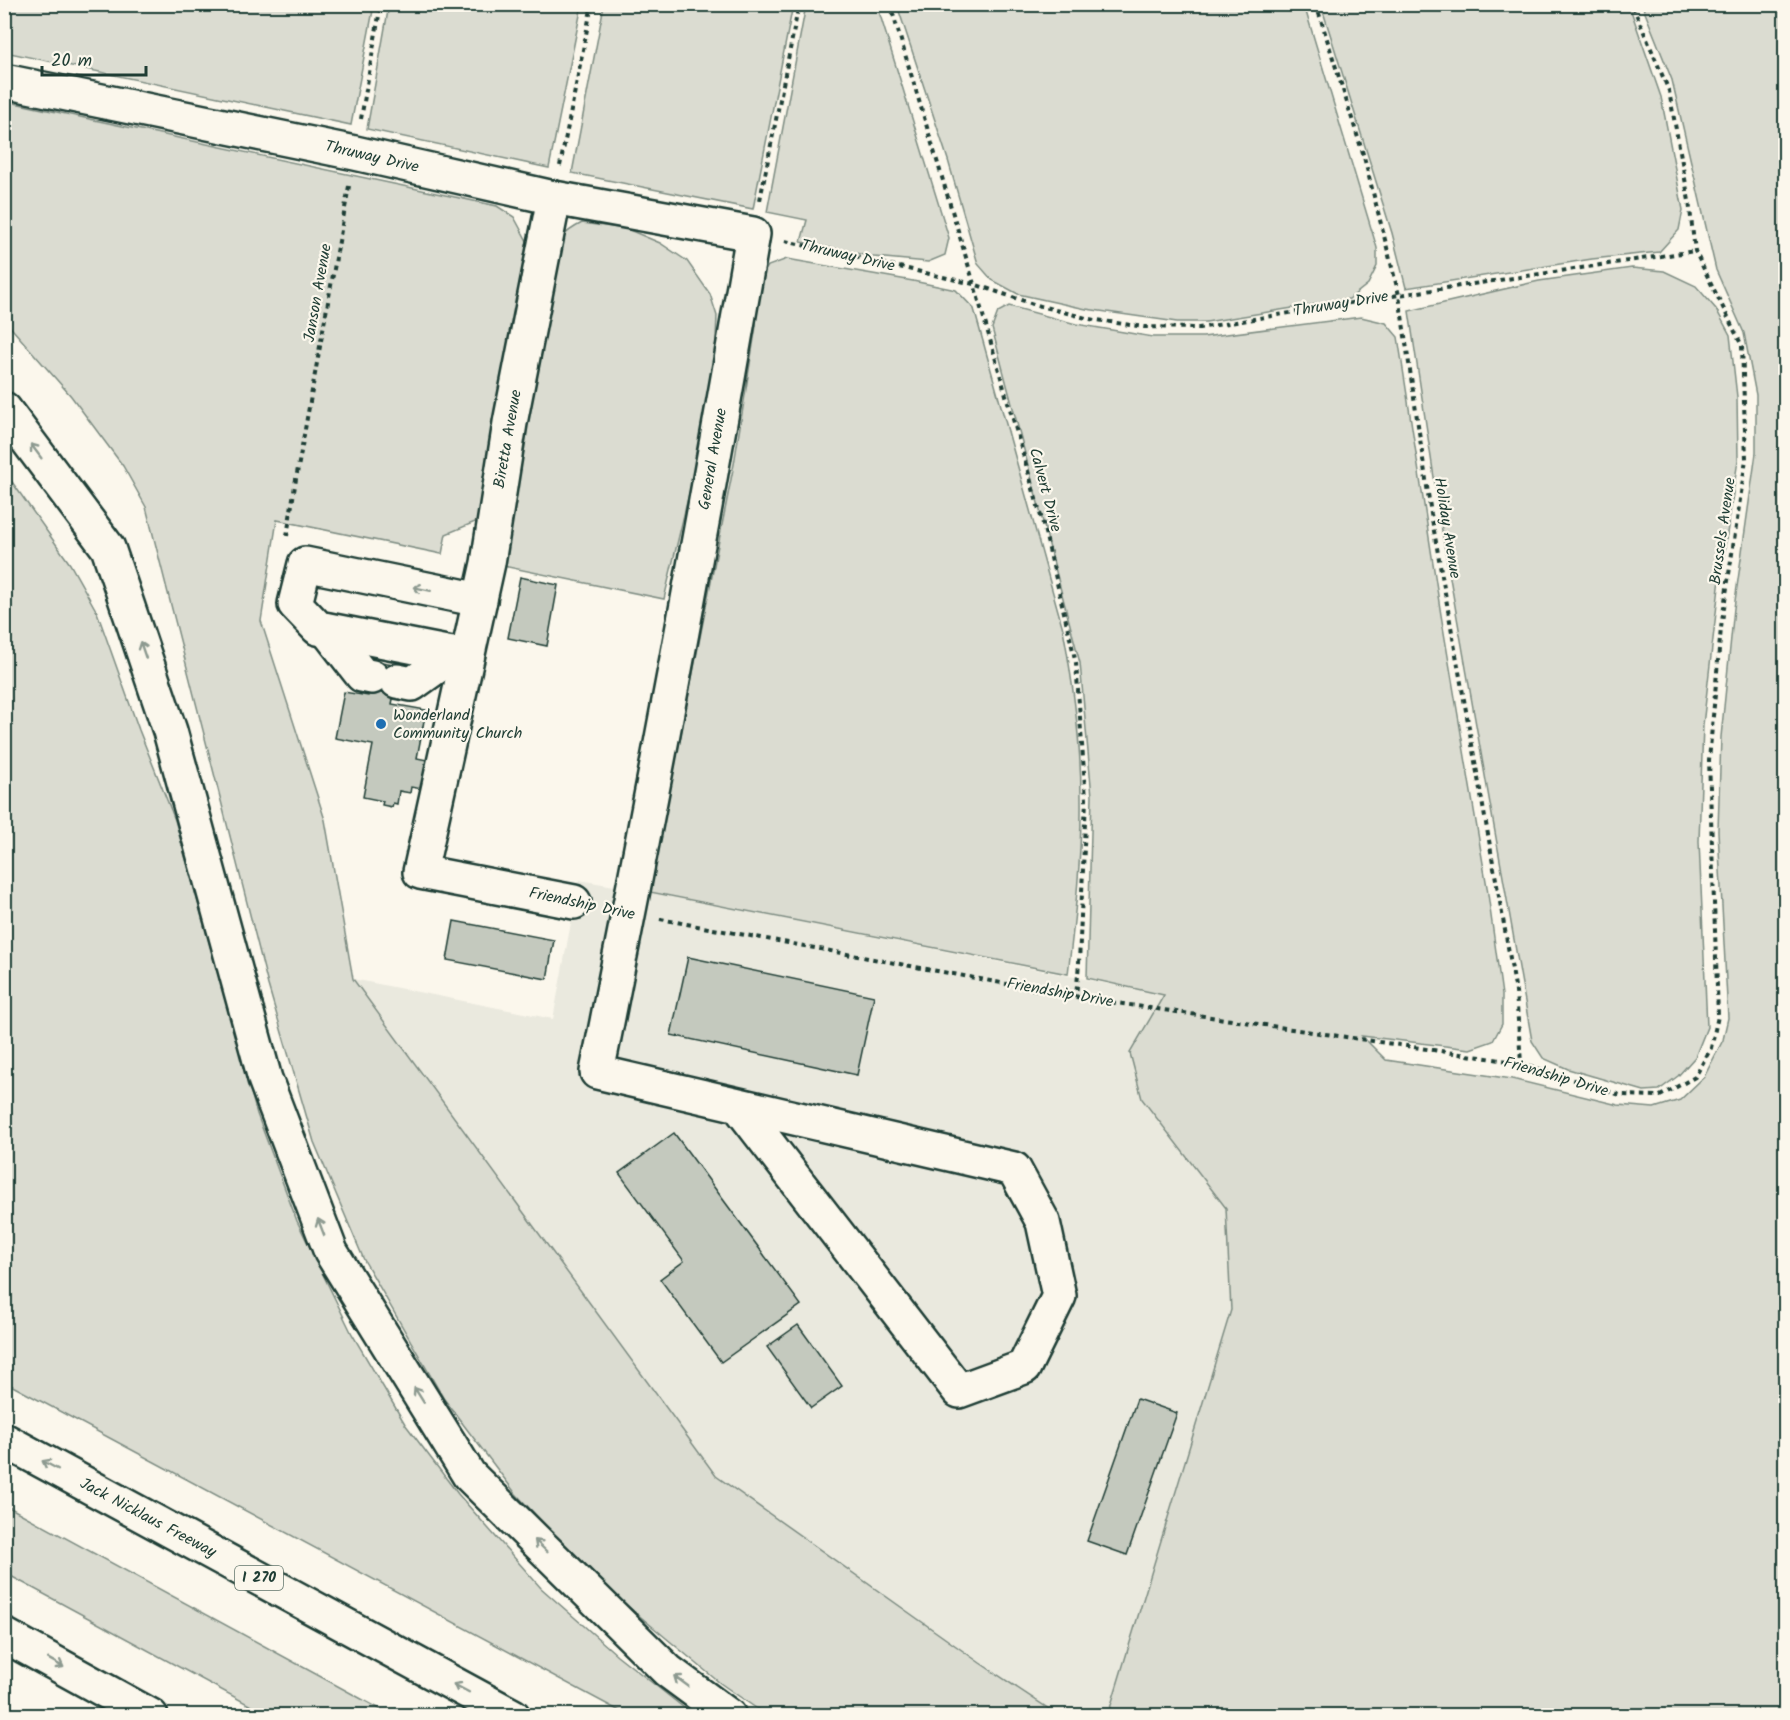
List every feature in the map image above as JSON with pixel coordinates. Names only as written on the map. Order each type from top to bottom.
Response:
[{"type":"main road","name":"Thruway Drive","points":[[4,81],[355,153],[554,198],[753,234]]},
{"type":"main road","name":"Biretta Avenue","points":[[420,872],[461,656],[480,600],[488,563],[510,423],[554,198]]},
{"type":"main road","name":"General Avenue","points":[[738,1105],[597,1072],[629,914],[753,234]]},
{"type":"main road","points":[[4,409],[108,548],[170,731],[265,1079],[331,1252],[469,1475],[668,1671],[729,1716]]},
{"type":"main road","points":[[461,656],[318,628],[295,604],[304,564],[480,600]]},
{"type":"main road","points":[[327,630],[362,675],[412,684],[461,656]]},
{"type":"main road","name":"Friendship Drive","points":[[420,872],[574,902]]},
{"type":"main road","points":[[738,1105],[1014,1169],[1043,1222],[1059,1296],[1024,1367],[958,1391],[738,1105]]},
{"type":"main road","name":"Jack Nicklaus Freeway","points":[[4,1440],[513,1716]]},
{"type":"main road","points":[[4,1635],[152,1716]]},
{"type":"path","name":"Janson Avenue","points":[[287,538],[381,4]]},
{"type":"path","points":[[554,198],[592,4]]},
{"type":"path","points":[[753,234],[799,4]]},
{"type":"path","name":"Calvert Drive","points":[[890,4],[1042,520],[1076,663],[1086,799],[1076,997]]},
{"type":"path","name":"Holiday Avenue","points":[[1316,4],[1364,157],[1399,295],[1433,525],[1516,992],[1521,1063]]},
{"type":"path","name":"Brussels Avenue","points":[[1632,4],[1669,91],[1689,201],[1695,251],[1742,345],[1746,459],[1721,628],[1709,760],[1718,1016],[1711,1048],[1695,1077]]},
{"type":"path","name":"Thruway Drive","points":[[753,234],[974,284],[1033,304],[1090,319],[1155,327],[1199,328],[1399,295],[1695,251]]},
{"type":"path","name":"Friendship Drive","points":[[629,914],[1076,997],[1521,1063],[1620,1095],[1660,1096],[1695,1077]]},
{"type":"shaded area","points":[[5,4],[374,5],[351,125],[5,52]]},
{"type":"shaded area","points":[[389,5],[582,5],[549,168],[367,129]]},
{"type":"shaded area","points":[[604,5],[793,5],[753,209],[572,173]]},
{"type":"shaded area","points":[[806,5],[877,5],[949,238],[945,255],[928,262],[874,257],[801,242],[807,220],[767,212]]},
{"type":"shaded area","points":[[897,5],[1304,5],[1377,248],[1377,266],[1368,284],[1349,299],[1206,322],[1177,322],[1086,309],[1018,294],[992,280],[978,264],[948,160]]},
{"type":"shaded area","points":[[1321,5],[1629,5],[1661,97],[1683,210],[1679,230],[1659,252],[1592,259],[1406,288],[1392,233]]},
{"type":"shaded area","points":[[1642,5],[1785,5],[1785,1715],[1108,1715],[1231,1310],[1226,1208],[1142,1099],[1130,1053],[1164,995],[1087,978],[1092,796],[1080,663],[992,328],[998,312],[1009,306],[1076,324],[1153,337],[1203,337],[1361,317],[1386,323],[1398,337],[1441,615],[1487,887],[1502,995],[1502,1024],[1493,1041],[1470,1049],[1362,1036],[1386,1060],[1512,1079],[1618,1105],[1654,1108],[1680,1100],[1704,1077],[1723,1040],[1728,1018],[1718,831],[1721,737],[1734,608],[1756,453],[1756,395],[1744,333],[1716,270],[1672,80]]},
{"type":"shaded area","points":[[5,101],[497,206],[514,217],[527,241],[527,268],[480,520],[446,534],[442,554],[277,520],[261,621],[325,820],[353,979],[716,1476],[980,1663],[1058,1715],[766,1715],[720,1683],[600,1583],[516,1494],[444,1399],[364,1260],[314,1142],[268,985],[146,507],[123,466],[71,396],[5,321]]},
{"type":"shaded area","points":[[582,223],[627,229],[660,243],[687,261],[710,294],[717,316],[715,359],[701,443],[664,599],[503,566],[553,259],[563,237]]},
{"type":"shaded area","points":[[787,259],[956,290],[974,309],[1063,629],[1073,691],[1080,755],[1081,819],[1078,886],[1068,974],[650,892],[734,464],[756,326],[756,285],[768,266]]},
{"type":"shaded area","points":[[1632,268],[1664,271],[1696,286],[1716,309],[1730,335],[1737,397],[1738,460],[1719,587],[1703,725],[1699,841],[1707,1027],[1695,1057],[1678,1076],[1659,1090],[1644,1091],[1568,1069],[1543,1058],[1532,1041],[1444,544],[1409,311],[1539,281]]},
{"type":"shaded area","points":[[5,472],[70,564],[97,612],[139,730],[175,820],[257,1114],[297,1221],[352,1334],[405,1424],[458,1494],[541,1588],[617,1655],[693,1715],[627,1715],[5,1382]]},
{"type":"shaded area","points":[[579,880],[650,892],[1164,995],[1142,1099],[1226,1208],[1231,1310],[1108,1715],[1058,1715],[980,1663],[716,1476],[353,979],[553,1019]]},
{"type":"shaded area","points":[[5,1505],[391,1715],[268,1715],[5,1573]]},
{"type":"building","points":[[520,577],[558,585],[547,646],[508,638]]},
{"type":"building","name":"Wonderland Community Church","points":[[375,661],[400,665],[392,704],[426,710],[417,758],[427,760],[422,789],[411,787],[410,793],[399,791],[397,804],[393,803],[392,807],[382,805],[383,801],[363,797],[373,745],[335,738],[344,692],[368,696]]},
{"type":"building","points":[[454,921],[554,940],[547,979],[447,960]]},
{"type":"building","points":[[688,957],[874,996],[857,1075],[671,1035]]},
{"type":"building","points":[[674,1133],[801,1305],[721,1362],[660,1279],[684,1261],[619,1173]]},
{"type":"building","points":[[798,1325],[842,1386],[811,1408],[767,1347]]},
{"type":"building","points":[[1137,1399],[1177,1413],[1127,1555],[1087,1541]]},
{"type":"place","name":"Wonderland Community Church","points":[[381,724]]}]
